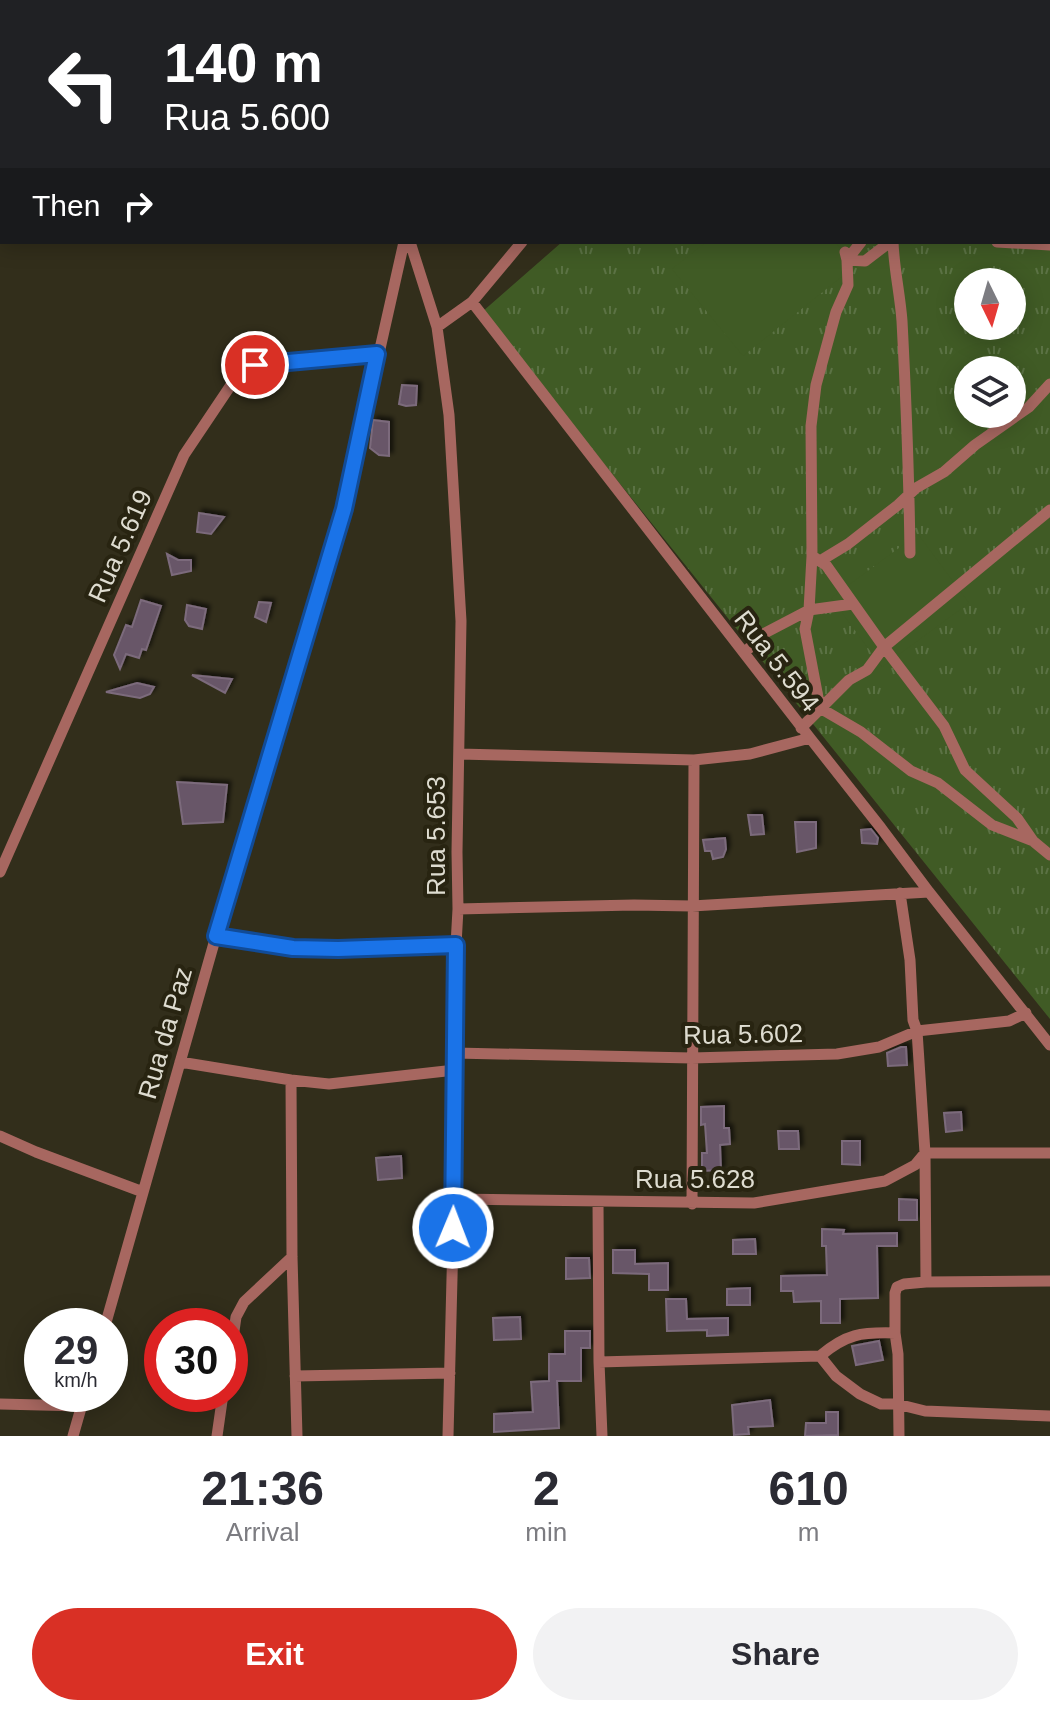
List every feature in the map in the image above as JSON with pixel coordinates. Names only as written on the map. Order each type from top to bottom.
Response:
[{"type":"street","name":"Rua da Paz","points":[[110,1308],[216,936],[344,509],[377,354],[406,244]]},
{"type":"street","name":"Rua 5.653","points":[[408,244],[437,327],[449,415],[461,621],[448,1436]]},
{"type":"street","points":[[437,327],[472,302],[520,244]]},
{"type":"street","points":[[846,256],[859,244]]},
{"type":"street","points":[[846,256],[865,261],[888,244]]},
{"type":"street","points":[[891,244],[901,317],[910,553]]},
{"type":"street","points":[[846,256],[848,285],[836,312],[816,385],[811,426],[816,559],[805,629],[820,708],[861,732],[911,771],[938,783],[992,825],[1033,841]]},
{"type":"street","name":"Rua 5.594","points":[[472,302],[1050,1045]]},
{"type":"street","name":"Rua 5.619","points":[[0,872],[184,455],[239,373],[255,365],[377,354]]},
{"type":"street","points":[[816,559],[848,544],[916,488],[944,472],[975,445],[1029,407],[1050,384]]},
{"type":"street","points":[[801,728],[849,680],[867,670],[884,647],[1050,510]]},
{"type":"street","points":[[816,559],[826,565],[944,726],[965,770],[1017,818],[1033,841],[1050,855]]},
{"type":"street","points":[[744,653],[765,633],[809,610],[853,604]]},
{"type":"street","points":[[459,754],[694,760],[750,754],[810,738]]},
{"type":"street","points":[[692,1204],[694,760]]},
{"type":"street","points":[[458,909],[692,906],[929,892]]},
{"type":"street","points":[[900,893],[910,960],[913,1020],[917,1031],[925,1153],[926,1282]]},
{"type":"street","points":[[216,936],[308,948],[456,945]]},
{"type":"street","name":"Rua 5.602","points":[[455,1053],[692,1058],[837,1054],[879,1047],[917,1031],[1009,1021],[1026,1013]]},
{"type":"street","points":[[180,1062],[329,1084],[455,1070]]},
{"type":"street","points":[[291,1080],[297,1436]]},
{"type":"street","points":[[0,1136],[143,1192]]},
{"type":"street","points":[[925,1153],[1050,1153]]},
{"type":"street","name":"Rua 5.628","points":[[454,1199],[754,1203],[871,1185],[902,1174],[925,1153]]},
{"type":"street","points":[[598,1201],[602,1436]]},
{"type":"street","points":[[241,1308],[292,1257]]},
{"type":"street","points":[[899,1436],[895,1333],[897,1287],[926,1282],[1050,1281]]},
{"type":"street","points":[[599,1362],[820,1356],[837,1342],[867,1332],[895,1333]]},
{"type":"street","points":[[820,1356],[836,1376],[860,1394],[881,1404],[897,1404],[925,1411],[1050,1416]]},
{"type":"street","points":[[295,1376],[450,1373]]},
{"type":"street","points":[[0,1404],[24,1403]]},
{"type":"street","points":[[73,1436],[80,1412]]},
{"type":"street","points":[[217,1436],[220,1412]]},
{"type":"green space","points":[[560,244],[1050,244],[1050,1019],[482,312]]},
{"type":"green space","points":[[703,244],[837,244],[855,266],[743,356],[672,269]]},
{"type":"green space","points":[[918,534],[969,603],[882,667],[831,598]]},
{"type":"building","points":[[402,385],[417,386],[416,405],[399,404]]},
{"type":"building","points":[[373,420],[389,422],[389,456],[379,455],[370,448]]},
{"type":"building","points":[[199,513],[224,517],[211,534],[197,532]]},
{"type":"building","points":[[167,554],[178,560],[191,560],[191,571],[172,575]]},
{"type":"building","points":[[141,600],[161,606],[146,650],[142,649],[139,658],[126,654],[120,669],[114,655],[126,625],[132,627]]},
{"type":"building","points":[[259,602],[271,603],[266,622],[255,617]]},
{"type":"building","points":[[187,605],[206,609],[202,629],[189,626],[185,620]]},
{"type":"building","points":[[192,675],[232,679],[225,693]]},
{"type":"building","points":[[137,683],[154,687],[150,694],[140,698],[106,692]]},
{"type":"building","points":[[177,782],[227,785],[223,822],[183,824]]},
{"type":"building","points":[[748,815],[762,815],[764,834],[751,835]]},
{"type":"building","points":[[795,822],[816,822],[816,848],[797,852]]},
{"type":"building","points":[[871,829],[878,838],[877,844],[862,843],[861,830]]},
{"type":"building","points":[[725,838],[723,857],[713,859],[711,851],[705,851],[703,840]]},
{"type":"building","points":[[906,1047],[907,1065],[888,1066],[887,1053]]},
{"type":"building","points":[[724,1106],[724,1128],[729,1128],[730,1144],[720,1145],[721,1170],[702,1171],[702,1153],[707,1153],[701,1107]]},
{"type":"building","points":[[961,1112],[962,1130],[946,1132],[944,1113]]},
{"type":"building","points":[[778,1131],[798,1131],[799,1149],[779,1149]]},
{"type":"building","points":[[842,1141],[860,1141],[860,1165],[842,1164]]},
{"type":"building","points":[[401,1156],[402,1178],[378,1180],[376,1158]]},
{"type":"building","points":[[899,1199],[917,1200],[917,1220],[899,1220]]},
{"type":"building","points":[[822,1229],[844,1230],[843,1234],[897,1233],[897,1246],[877,1246],[878,1298],[840,1299],[840,1323],[821,1323],[821,1301],[794,1302],[793,1291],[781,1291],[781,1276],[827,1275]]},
{"type":"building","points":[[755,1239],[756,1254],[733,1254],[733,1240]]},
{"type":"building","points":[[613,1250],[635,1250],[635,1264],[668,1263],[668,1290],[649,1290],[649,1274],[613,1273]]},
{"type":"building","points":[[566,1258],[589,1258],[590,1278],[566,1279]]},
{"type":"building","points":[[750,1288],[750,1305],[727,1305],[727,1289]]},
{"type":"building","points":[[666,1299],[686,1299],[687,1319],[728,1318],[728,1335],[707,1336],[707,1330],[667,1331]]},
{"type":"building","points":[[520,1317],[521,1339],[494,1340],[493,1318]]},
{"type":"building","points":[[565,1331],[590,1331],[590,1348],[581,1348],[581,1381],[557,1381],[559,1428],[494,1432],[494,1414],[533,1412],[531,1382],[549,1381],[549,1354],[565,1354]]},
{"type":"building","points":[[879,1341],[883,1360],[856,1365],[852,1346]]},
{"type":"building","points":[[770,1400],[773,1426],[748,1427],[749,1434],[734,1435],[732,1405]]},
{"type":"building","points":[[826,1412],[838,1412],[838,1435],[805,1436],[806,1423],[826,1423]]},
{"type":"route","points":[[255,365],[377,354],[344,509],[216,936],[293,948],[456,945],[453,1228]]}]
